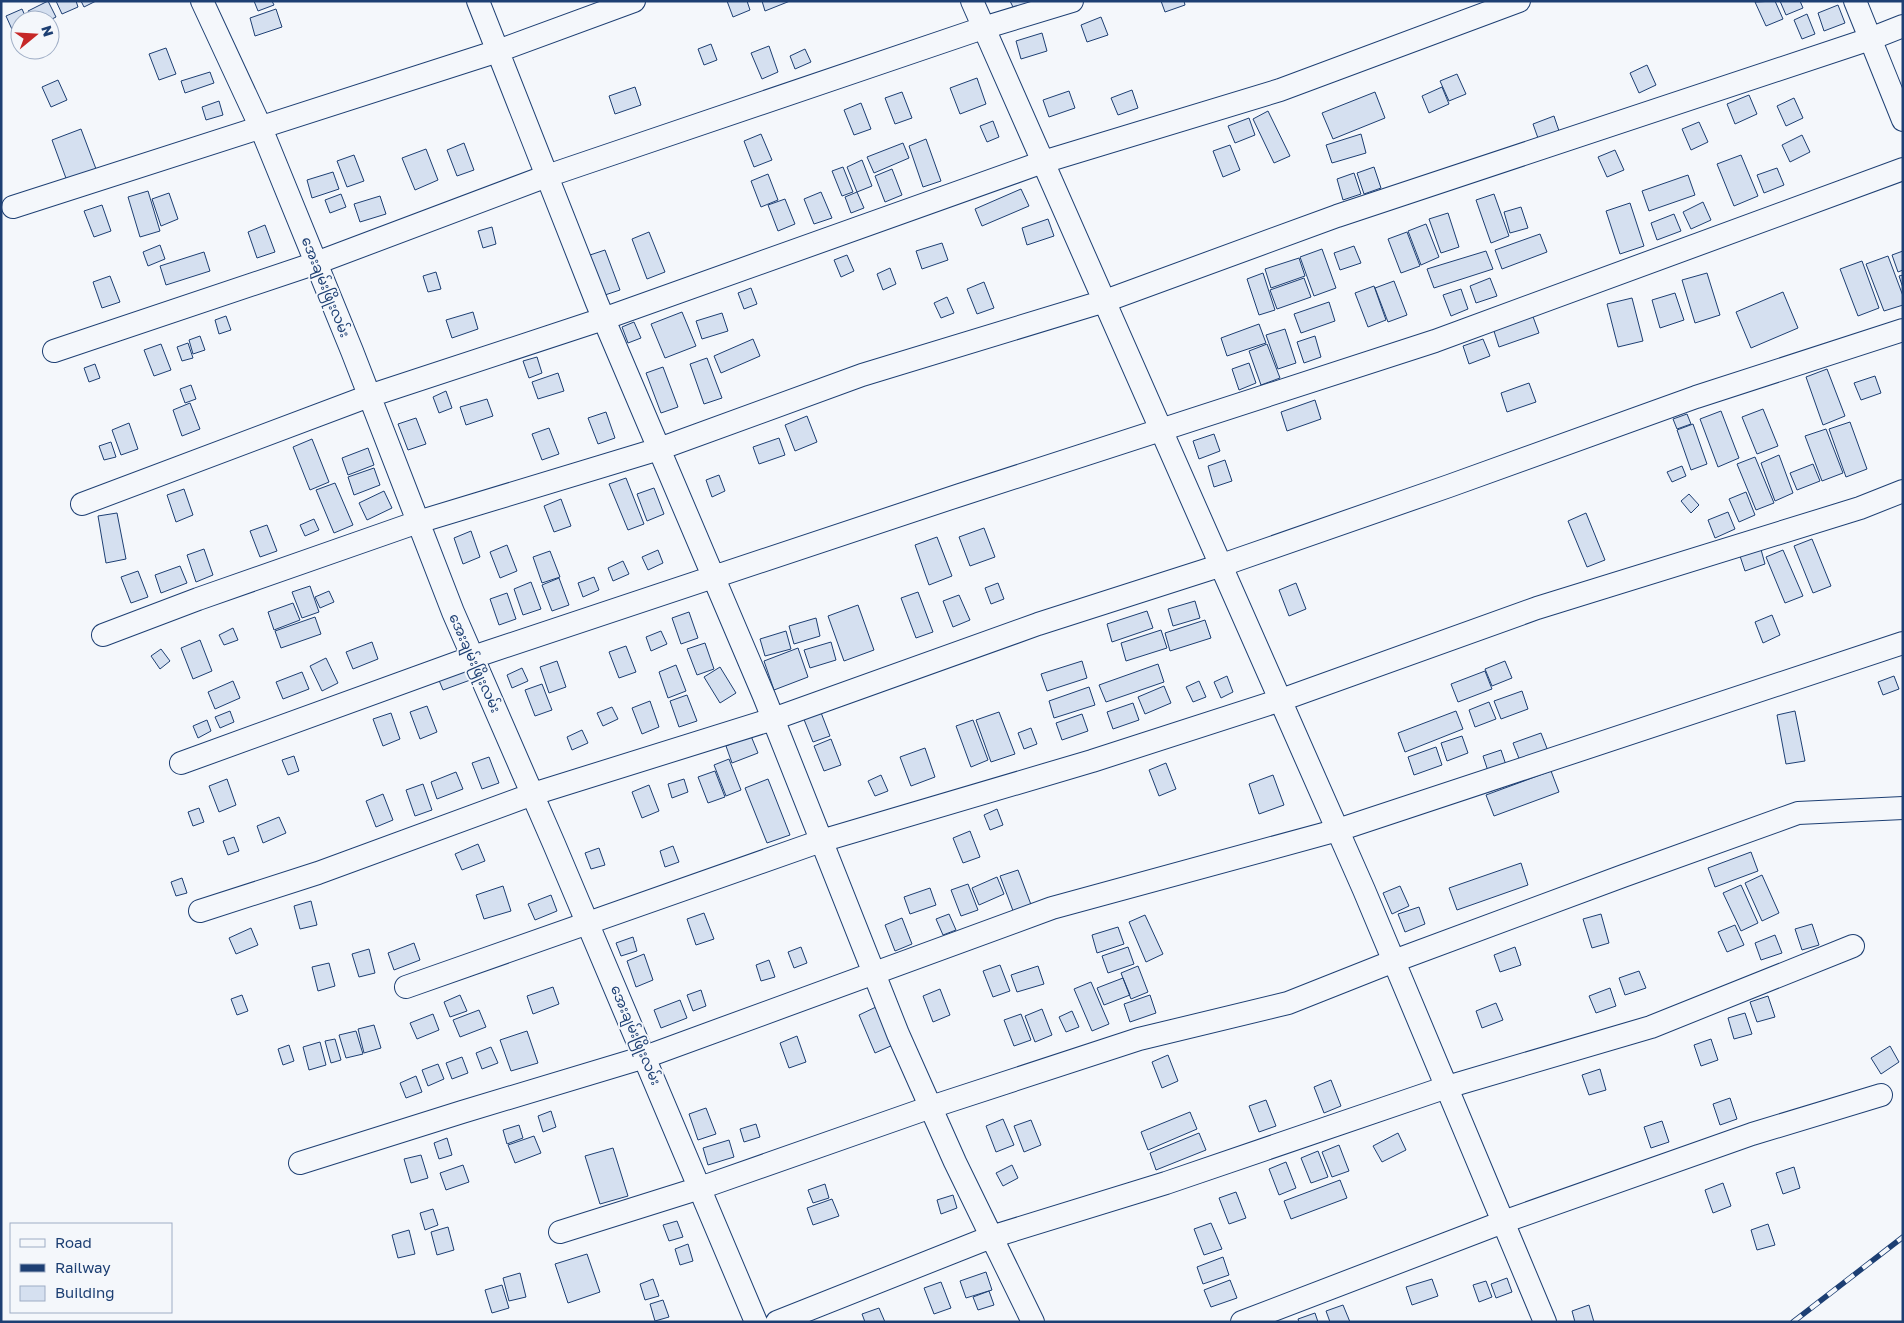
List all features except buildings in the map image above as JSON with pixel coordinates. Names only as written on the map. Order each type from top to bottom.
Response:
[{"type":"street","name":"အေးချမ်းဖြိုးလမ်း","points":[[202,1],[261,128],[369,396],[453,612],[533,794],[756,1322]]},
{"type":"street","points":[[478,1],[603,319],[773,719],[898,1034],[991,1237],[1033,1322]]},
{"type":"street","points":[[13,207],[498,51],[634,1]]},
{"type":"street","points":[[972,1],[1338,830],[1545,1322]]},
{"type":"street","points":[[54,351],[316,263],[547,176],[983,28],[1072,1]]},
{"type":"street","points":[[82,504],[369,396],[603,319],[1043,162],[1280,90],[1519,1]]},
{"type":"street","points":[[1855,1],[1903,120]]},
{"type":"street","points":[[103,635],[198,599],[418,522],[659,449],[862,375],[1105,300],[1338,216],[1870,39],[1903,26]]},
{"type":"street","points":[[181,763],[473,657],[1162,429],[1435,341],[1903,169]]},
{"type":"street","points":[[200,911],[318,873],[533,794],[773,719],[1038,624],[1222,565],[1696,397],[1903,330]]},
{"type":"street","points":[[406,987],[821,841],[1092,761],[1281,700],[1537,608],[1860,508],[1903,491]]},
{"type":"street","points":[[300,1164],[462,1112],[645,1058],[1052,908],[1338,830],[1903,643]]},
{"type":"street","points":[[560,1232],[700,1188],[931,1107],[1139,1039],[1288,1003],[1394,961],[1798,813],[1903,808]]},
{"type":"street","points":[[777,1322],[991,1237],[1166,1182],[1447,1087],[1651,1026],[1853,946]]},
{"type":"street","points":[[1242,1322],[1503,1222],[1752,1134],[1880,1095]]},
{"type":"railway","points":[[1793,1322],[1903,1237]]}]
